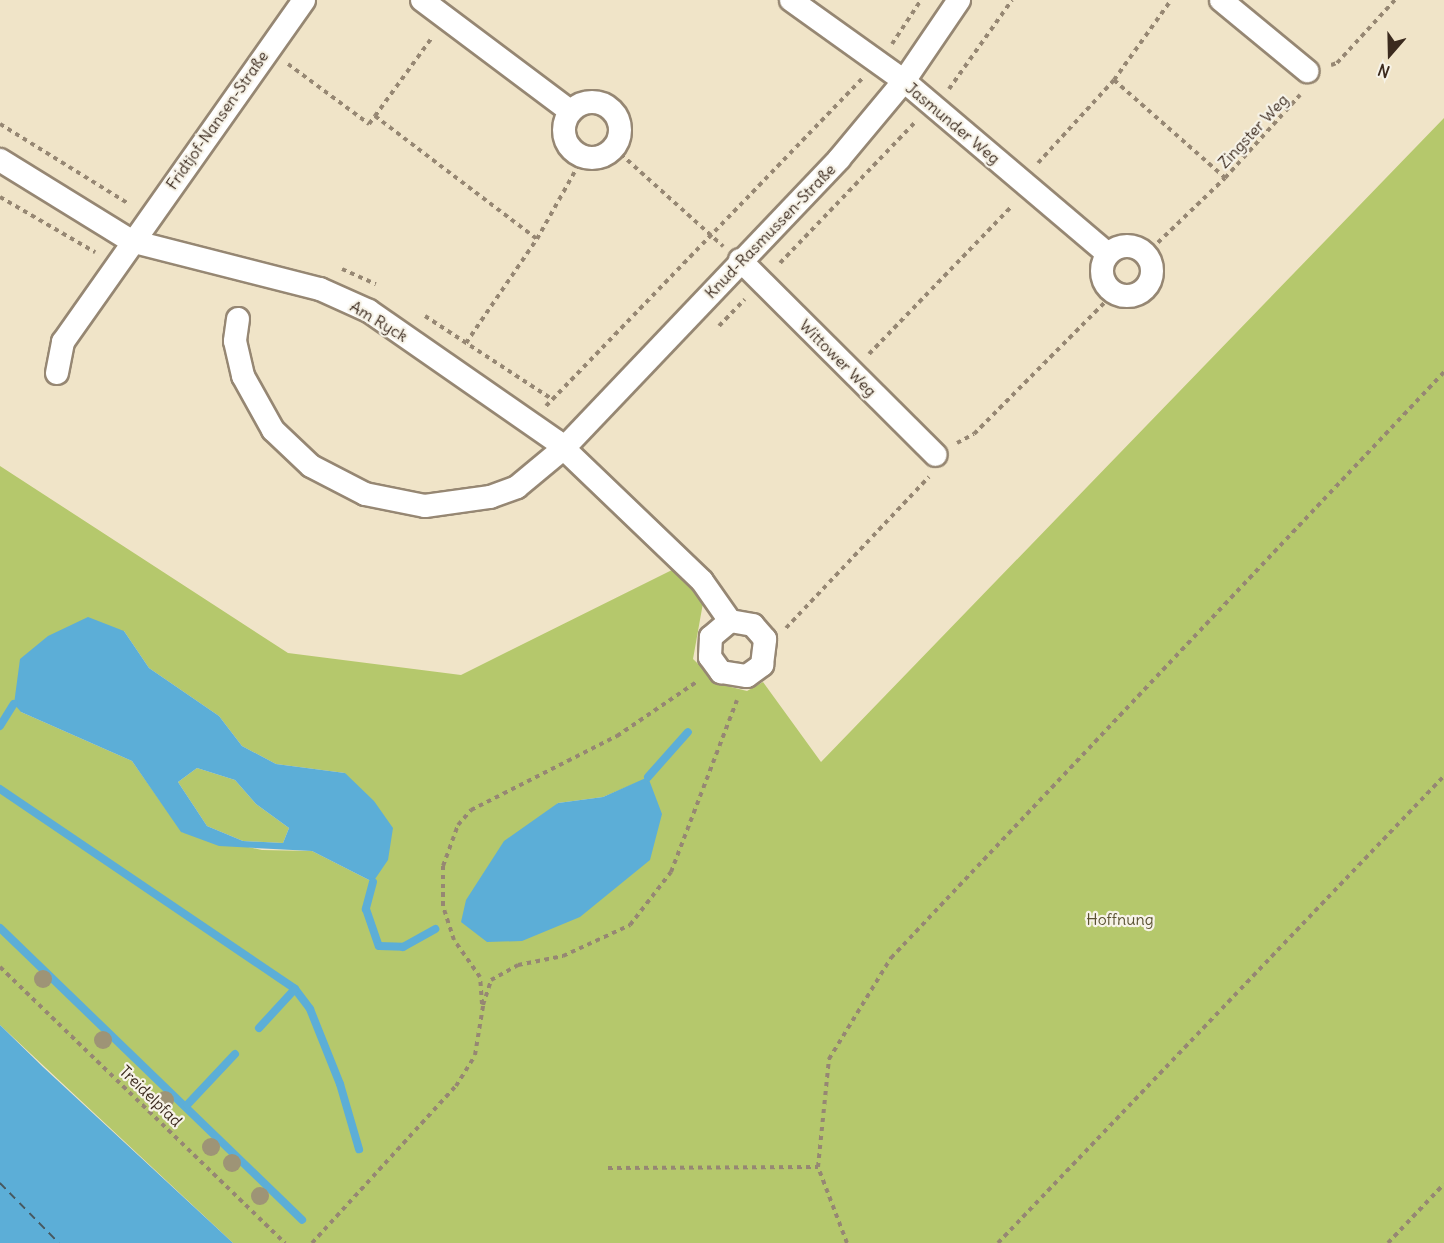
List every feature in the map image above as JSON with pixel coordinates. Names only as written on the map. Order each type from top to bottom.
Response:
[{"type":"street","name":"Fridtjof-Nansen-Straße","points":[[131,241],[304,0]]},
{"type":"street","points":[[422,0],[570,111]]},
{"type":"street","name":"Jasmunder Weg","points":[[791,0],[904,81],[1108,254]]},
{"type":"street","name":"Knud-Rasmussen-Straße","points":[[564,448],[740,260],[839,159],[904,81],[959,0]]},
{"type":"street","points":[[1221,0],[1307,71]]},
{"type":"street","points":[[595,101],[611,108],[620,124],[614,148],[596,158],[583,157],[569,148],[564,139],[565,119],[570,111],[595,101]]},
{"type":"street","name":"Am Ryck","points":[[0,160],[131,241],[320,289],[369,311],[530,421],[564,448],[702,581],[730,621]]},
{"type":"street","points":[[57,373],[63,342],[131,241]]},
{"type":"street","points":[[1124,246],[1145,255],[1151,264],[1150,281],[1140,293],[1124,297],[1110,290],[1102,277],[1108,254],[1124,246]]},
{"type":"street","name":"Wittower Weg","points":[[740,260],[936,455]]},
{"type":"street","points":[[238,319],[235,341],[243,376],[273,430],[311,466],[365,494],[425,506],[490,497],[517,487],[564,448]]},
{"type":"street","points":[[730,621],[753,624],[765,639],[762,665],[741,677],[729,676],[717,668],[710,657],[711,637],[730,621]]},
{"type":"path","points":[[530,421],[879,63],[921,0]]},
{"type":"path","points":[[852,371],[1025,184],[1114,80],[1171,0]]},
{"type":"path","points":[[1307,71],[1337,63],[1395,0]]},
{"type":"path","points":[[268,49],[369,124],[447,19]]},
{"type":"path","name":"Zingster Weg","points":[[1145,255],[1225,178],[1299,101],[1307,71]]},
{"type":"path","points":[[1114,80],[1225,178]]},
{"type":"path","points":[[375,116],[537,239]]},
{"type":"path","points":[[614,148],[709,235],[740,260]]},
{"type":"path","points":[[466,343],[537,239],[583,157]]},
{"type":"path","points":[[0,196],[87,249],[118,260]]},
{"type":"path","points":[[847,1243],[818,1167],[830,1059],[891,958],[1444,372]]},
{"type":"path","points":[[483,1006],[480,977],[454,940],[443,906],[443,866],[458,825],[471,810],[618,736],[717,668]]},
{"type":"path","points":[[312,1243],[456,1086],[475,1054],[483,1006],[491,980],[518,964],[563,956],[630,925],[671,872],[741,689],[741,677]]},
{"type":"path","points":[[998,1243],[1444,776]]},
{"type":"path","name":"Treidelpfad","points":[[0,967],[285,1243]]},
{"type":"path","points":[[608,1168],[818,1167]]},
{"type":"path","points":[[1388,1243],[1444,1184]]},
{"type":"green space","name":"Hoffnung","points":[[1444,118],[1444,1243],[233,1243],[0,1025],[0,466],[288,653],[461,675],[676,568],[693,583],[703,603],[693,659],[719,684],[747,691],[763,682],[821,762]],"holes":[[[124,631],[149,668],[219,716],[242,746],[276,764],[345,773],[373,882],[312,851],[262,850],[182,832],[132,761],[21,712]],[[648,778],[461,922],[558,803],[603,797]]]},
{"type":"green space","points":[[197,768],[235,780],[256,804],[289,828],[283,843],[243,841],[207,826],[178,782]]},
{"type":"water","points":[[88,617],[124,631],[149,668],[219,716],[242,746],[276,764],[345,773],[374,801],[393,828],[388,860],[373,882],[312,851],[219,846],[181,832],[132,761],[21,712],[14,704],[20,659],[48,636]],"holes":[[[197,768],[235,780],[256,804],[289,828],[283,843],[243,841],[207,826],[178,782]]]},
{"type":"water","points":[[648,777],[662,814],[650,860],[580,917],[522,941],[487,942],[461,922],[466,900],[504,841],[558,803],[603,797]]},
{"type":"water","points":[[0,1025],[43,1067],[233,1243],[0,1243]]},
{"type":"waterway","points":[[0,726],[14,704]]},
{"type":"waterway","points":[[648,777],[688,732]]},
{"type":"waterway","points":[[0,789],[295,989],[310,1009],[340,1084],[359,1149]]},
{"type":"waterway","points":[[373,882],[366,909],[379,946],[403,947],[435,929]]},
{"type":"waterway","points":[[0,928],[302,1220]]},
{"type":"waterway","points":[[259,1028],[295,989]]},
{"type":"waterway","points":[[187,1105],[235,1054]]},
{"type":"ferry route","points":[[0,1183],[59,1243]]}]
